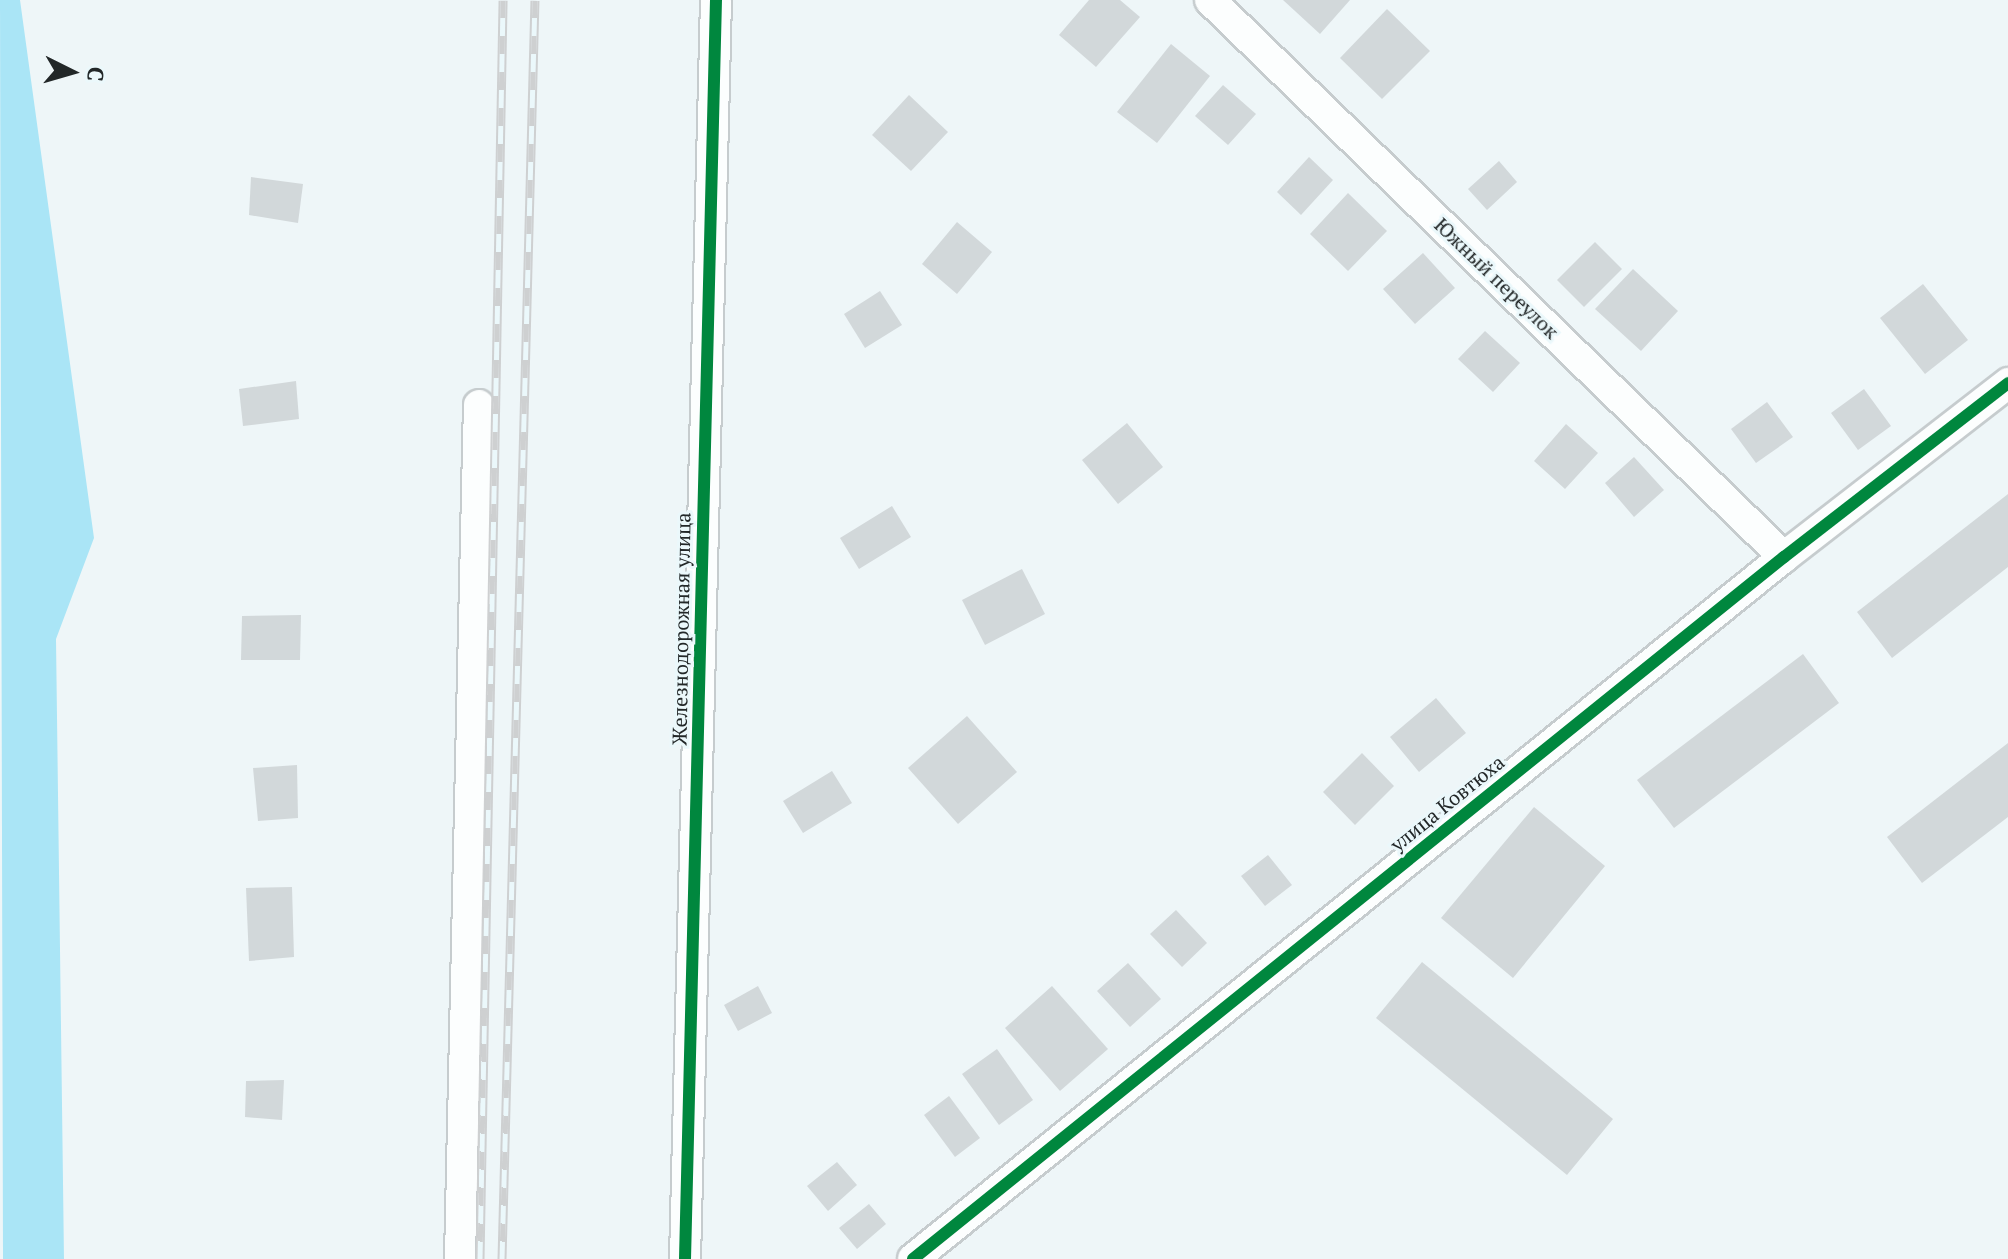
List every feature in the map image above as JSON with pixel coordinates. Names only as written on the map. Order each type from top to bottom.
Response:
[{"type":"street","name":"Железнодорожная улица","points":[[685,1259],[716,0]]},
{"type":"street","name":"Южный переулок","points":[[1210,0],[1784,557]]},
{"type":"street","name":"улица Ковтюха","points":[[913,1259],[1784,557],[2008,383]]},
{"type":"street","points":[[460,1259],[479,405]]},
{"type":"water","points":[[0,0],[20,0],[94,538],[56,639],[64,1259],[3,1259]]},
{"type":"building","points":[[1089,0],[1120,0],[1140,17],[1096,67],[1059,35]]},
{"type":"building","points":[[1283,0],[1350,0],[1320,34]]},
{"type":"building","points":[[1387,9],[1430,51],[1382,99],[1340,58]]},
{"type":"building","points":[[1171,44],[1210,76],[1157,143],[1117,112]]},
{"type":"building","points":[[1223,85],[1256,114],[1228,145],[1195,116]]},
{"type":"building","points":[[909,95],[948,132],[911,171],[872,135]]},
{"type":"building","points":[[1309,157],[1333,180],[1301,215],[1277,192]]},
{"type":"building","points":[[1499,161],[1517,182],[1487,210],[1468,189]]},
{"type":"building","points":[[251,177],[303,184],[298,223],[249,215]]},
{"type":"building","points":[[1348,193],[1387,231],[1348,271],[1310,234]]},
{"type":"building","points":[[957,222],[992,252],[957,294],[922,264]]},
{"type":"building","points":[[1595,242],[1622,269],[1584,307],[1557,280]]},
{"type":"building","points":[[1423,253],[1455,288],[1415,324],[1383,289]]},
{"type":"building","points":[[1633,269],[1678,311],[1641,351],[1595,309]]},
{"type":"building","points":[[1923,284],[1968,340],[1925,374],[1880,318]]},
{"type":"building","points":[[880,291],[902,325],[865,348],[844,314]]},
{"type":"building","points":[[1485,331],[1520,363],[1493,392],[1458,359]]},
{"type":"building","points":[[296,381],[299,419],[243,426],[239,389]]},
{"type":"building","points":[[1864,389],[1891,426],[1858,450],[1831,413]]},
{"type":"building","points":[[1767,402],[1793,437],[1756,463],[1731,429]]},
{"type":"building","points":[[1127,423],[1163,467],[1118,504],[1082,460]]},
{"type":"building","points":[[1566,424],[1598,453],[1565,489],[1534,461]]},
{"type":"building","points":[[1634,457],[1664,490],[1634,517],[1605,483]]},
{"type":"building","points":[[2008,494],[2008,567],[1892,658],[1857,612]]},
{"type":"building","points":[[892,506],[911,537],[859,569],[840,538]]},
{"type":"building","points":[[1022,569],[1045,614],[985,645],[962,600]]},
{"type":"building","points":[[301,615],[300,660],[241,660],[242,616]]},
{"type":"building","points":[[1803,654],[1839,703],[1674,828],[1637,780]]},
{"type":"building","points":[[1436,698],[1466,733],[1419,772],[1390,737]]},
{"type":"building","points":[[967,716],[1017,772],[958,824],[908,768]]},
{"type":"building","points":[[2008,743],[2008,817],[1922,883],[1887,837]]},
{"type":"building","points":[[1362,753],[1394,786],[1355,825],[1323,792]]},
{"type":"building","points":[[297,765],[298,818],[258,821],[253,768]]},
{"type":"building","points":[[832,771],[852,803],[803,833],[783,801]]},
{"type":"building","points":[[1534,807],[1605,866],[1513,978],[1441,918]]},
{"type":"building","points":[[1268,855],[1292,885],[1265,906],[1241,876]]},
{"type":"building","points":[[292,887],[294,957],[249,961],[246,888]]},
{"type":"building","points":[[1176,910],[1207,943],[1182,967],[1150,934]]},
{"type":"building","points":[[1422,962],[1613,1119],[1567,1175],[1376,1018]]},
{"type":"building","points":[[1128,963],[1161,999],[1130,1027],[1097,991]]},
{"type":"building","points":[[758,986],[772,1013],[738,1031],[724,1005]]},
{"type":"building","points":[[1052,986],[1108,1049],[1060,1091],[1005,1028]]},
{"type":"building","points":[[997,1049],[1033,1100],[999,1125],[962,1074]]},
{"type":"building","points":[[284,1080],[282,1120],[245,1117],[246,1081]]},
{"type":"building","points":[[949,1096],[980,1138],[955,1157],[924,1115]]},
{"type":"building","points":[[837,1162],[857,1185],[828,1211],[807,1186]]},
{"type":"building","points":[[869,1204],[886,1224],[857,1249],[839,1228]]},
{"type":"railway","points":[[480,1259],[503,0]]},
{"type":"railway","points":[[502,1259],[535,0]]},
{"type":"cycle path","points":[[685,1259],[716,0]]},
{"type":"cycle path","points":[[913,1259],[1784,557],[2008,383]]}]
